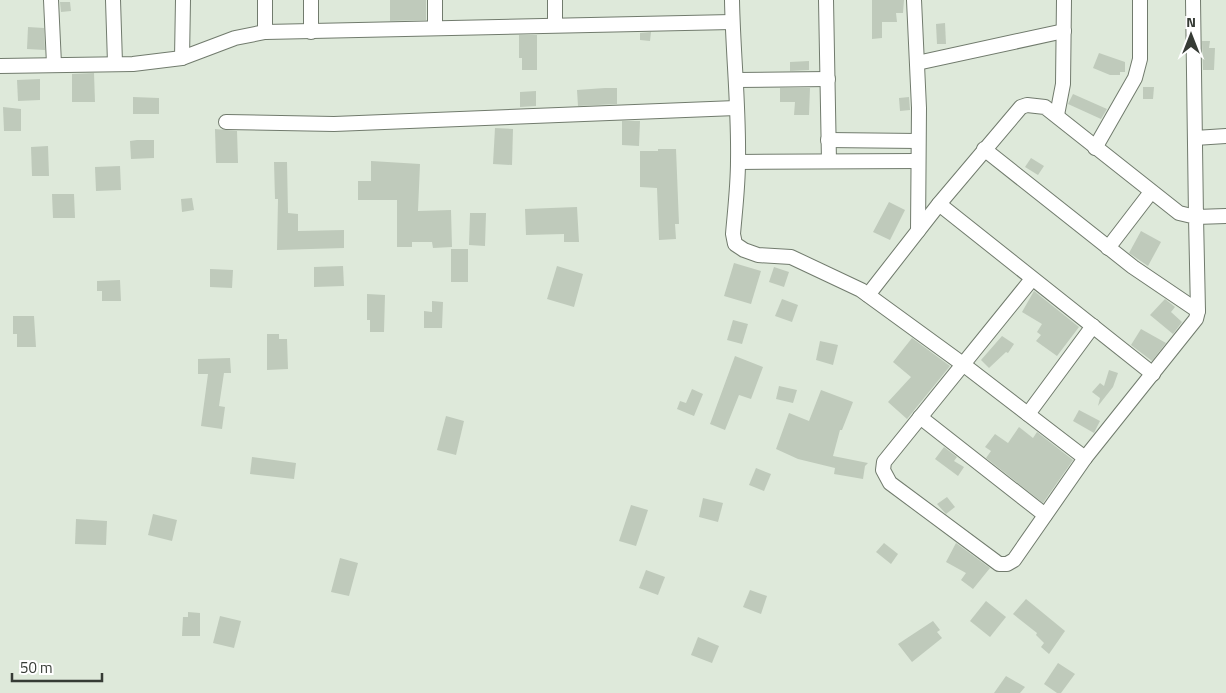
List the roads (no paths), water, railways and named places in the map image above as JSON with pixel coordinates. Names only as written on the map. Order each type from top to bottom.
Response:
[{"type":"street","points":[[51,0],[54,64]]},
{"type":"street","points":[[113,0],[115,63]]},
{"type":"street","points":[[182,58],[183,0]]},
{"type":"street","points":[[264,0],[265,32]]},
{"type":"street","points":[[311,0],[311,32]]},
{"type":"street","points":[[435,0],[435,27]]},
{"type":"street","points":[[555,24],[556,0]]},
{"type":"street","points":[[732,0],[737,80],[738,162],[733,234],[735,244],[744,250],[758,255],[791,257],[868,295],[964,364],[1085,458]]},
{"type":"street","points":[[826,0],[829,161]]},
{"type":"street","points":[[914,0],[917,63],[918,231]]},
{"type":"street","points":[[1057,115],[1062,84],[1064,0]]},
{"type":"street","points":[[1095,148],[1135,78],[1140,59],[1140,0]]},
{"type":"street","points":[[1032,279],[884,462],[883,470],[890,483],[999,564],[1007,564],[1014,560],[1085,458],[1196,320],[1198,311],[1193,0]]},
{"type":"street","points":[[0,66],[133,64],[182,58],[235,38],[265,32],[555,24],[732,22]]},
{"type":"street","points":[[917,63],[1064,31]]},
{"type":"street","points":[[737,80],[828,79]]},
{"type":"street","points":[[868,295],[984,150],[1021,107],[1027,105],[1045,107],[1057,115],[1095,148],[1179,213],[1196,217],[1226,216]]},
{"type":"street","points":[[226,122],[334,124],[736,108]]},
{"type":"street","points":[[1195,138],[1226,136]]},
{"type":"street","points":[[828,140],[918,141]]},
{"type":"street","points":[[984,150],[1133,267],[1198,311]]},
{"type":"street","points":[[738,162],[917,161]]},
{"type":"street","points":[[1108,248],[1151,192]]},
{"type":"street","points":[[939,204],[1153,374]]},
{"type":"street","points":[[1028,414],[1093,326]]},
{"type":"street","points":[[920,417],[1045,515]]}]
